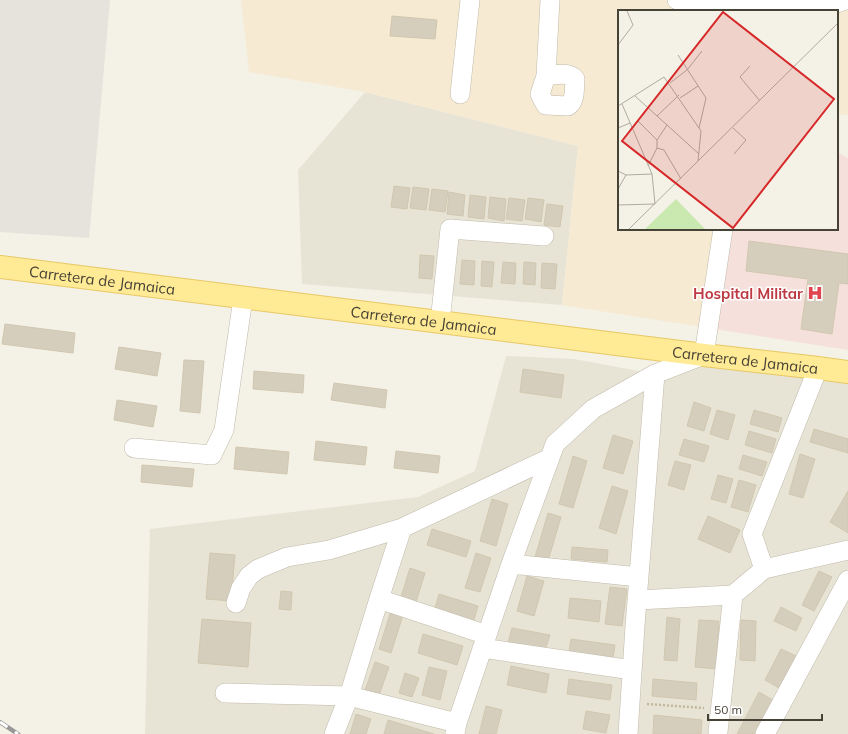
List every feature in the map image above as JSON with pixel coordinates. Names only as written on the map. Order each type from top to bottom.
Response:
[{"type":"main road","name":"Carretera de Jamaica","points":[[0,267],[848,372]]},
{"type":"street","points":[[460,94],[470,0]]},
{"type":"street","points":[[546,76],[550,0]]},
{"type":"street","points":[[677,0],[756,9],[812,7],[834,4],[846,0]]},
{"type":"street","points":[[440,322],[450,228],[544,236]]},
{"type":"street","points":[[225,693],[349,696],[456,728],[510,564],[555,444],[593,409],[656,374],[704,355],[723,230]]},
{"type":"street","points":[[134,448],[212,455],[224,430],[243,298]]},
{"type":"street","points":[[764,569],[752,534],[818,368]]},
{"type":"street","points":[[628,734],[639,577],[656,374]]},
{"type":"street","points":[[236,602],[241,588],[249,576],[258,569],[287,557],[329,550],[402,528],[550,458]]},
{"type":"street","points":[[334,734],[349,696],[402,528]]},
{"type":"street","points":[[638,600],[733,596],[764,569],[848,550]]},
{"type":"street","points":[[510,564],[639,577]]},
{"type":"street","points":[[765,734],[848,580]]},
{"type":"street","points":[[718,732],[733,596]]},
{"type":"street","points":[[379,599],[484,641],[632,670]]},
{"type":"path","points":[[630,703],[720,709]]},
{"type":"shaded area","points":[[0,0],[110,0],[89,238],[0,232]]},
{"type":"shaded area","points":[[241,0],[848,0],[848,115],[838,114],[838,10],[618,10],[618,230],[730,230],[715,329],[562,305],[578,146],[365,92],[249,72]]},
{"type":"shaded area","points":[[365,92],[578,146],[562,305],[302,284],[298,170]]},
{"type":"shaded area","points":[[838,153],[848,158],[848,350],[715,329],[730,230],[838,230]]},
{"type":"shaded area","points":[[704,355],[848,374],[848,734],[145,734],[150,529],[418,497],[475,471],[506,356],[574,359],[655,374]]},
{"type":"building","points":[[392,16],[437,20],[435,39],[390,36]]},
{"type":"building","points":[[394,186],[410,188],[407,209],[391,207]]},
{"type":"building","points":[[413,187],[429,189],[426,210],[410,208]]},
{"type":"building","points":[[432,189],[448,191],[445,212],[429,210]]},
{"type":"building","points":[[449,192],[465,195],[463,216],[447,214]]},
{"type":"building","points":[[470,195],[486,197],[484,219],[468,217]]},
{"type":"building","points":[[490,197],[506,199],[504,221],[488,218]]},
{"type":"building","points":[[509,198],[525,200],[522,221],[506,219]]},
{"type":"building","points":[[528,198],[544,200],[541,222],[525,219]]},
{"type":"building","points":[[547,204],[563,206],[560,227],[544,225]]},
{"type":"building","points":[[749,241],[848,254],[848,284],[839,283],[832,334],[801,329],[808,279],[746,271]]},
{"type":"building","points":[[420,255],[434,256],[432,279],[419,278]]},
{"type":"building","points":[[462,260],[475,261],[474,285],[460,284]]},
{"type":"building","points":[[482,261],[494,262],[492,287],[481,286]]},
{"type":"building","points":[[503,262],[516,263],[515,284],[501,283]]},
{"type":"building","points":[[524,262],[536,263],[535,285],[523,284]]},
{"type":"building","points":[[542,263],[557,264],[555,289],[541,288]]},
{"type":"building","points":[[5,324],[75,333],[73,353],[2,344]]},
{"type":"building","points":[[119,347],[161,353],[157,376],[115,369]]},
{"type":"building","points":[[184,360],[204,361],[200,413],[180,411]]},
{"type":"building","points":[[523,369],[564,375],[561,398],[520,392]]},
{"type":"building","points":[[254,371],[304,375],[303,393],[253,389]]},
{"type":"building","points":[[334,383],[387,390],[385,408],[331,400]]},
{"type":"building","points":[[117,400],[157,406],[153,427],[114,420]]},
{"type":"building","points":[[694,402],[711,408],[704,431],[687,426]]},
{"type":"building","points":[[717,410],[735,415],[728,440],[710,434]]},
{"type":"building","points":[[754,410],[782,418],[778,432],[750,424]]},
{"type":"building","points":[[814,429],[848,439],[848,453],[810,442]]},
{"type":"building","points":[[749,431],[776,439],[772,453],[745,445]]},
{"type":"building","points":[[613,435],[633,441],[623,474],[603,468]]},
{"type":"building","points":[[684,439],[709,446],[704,462],[679,455]]},
{"type":"building","points":[[316,441],[367,447],[365,465],[314,460]]},
{"type":"building","points":[[236,447],[289,452],[287,474],[234,469]]},
{"type":"building","points":[[396,451],[440,456],[438,473],[394,468]]},
{"type":"building","points":[[800,454],[815,459],[803,498],[789,494]]},
{"type":"building","points":[[743,455],[767,462],[762,476],[739,469]]},
{"type":"building","points":[[573,456],[587,461],[573,508],[559,504]]},
{"type":"building","points":[[675,461],[691,465],[684,490],[668,485]]},
{"type":"building","points":[[142,465],[194,469],[192,487],[141,482]]},
{"type":"building","points":[[718,475],[733,479],[726,503],[711,499]]},
{"type":"building","points":[[739,480],[756,485],[748,512],[731,507]]},
{"type":"building","points":[[612,486],[628,491],[616,534],[599,528]]},
{"type":"building","points":[[848,491],[848,533],[830,522]]},
{"type":"building","points":[[492,499],[508,504],[496,546],[480,541]]},
{"type":"building","points":[[548,513],[561,517],[548,561],[535,557]]},
{"type":"building","points":[[708,516],[740,530],[730,553],[698,539]]},
{"type":"building","points":[[432,529],[471,541],[466,557],[427,545]]},
{"type":"building","points":[[572,547],[608,550],[607,562],[571,559]]},
{"type":"building","points":[[210,553],[235,555],[231,601],[206,599]]},
{"type":"building","points":[[476,553],[491,558],[480,592],[465,588]]},
{"type":"building","points":[[410,568],[425,573],[416,602],[401,597]]},
{"type":"building","points":[[819,571],[832,577],[814,611],[802,605]]},
{"type":"building","points":[[527,576],[544,581],[534,616],[517,611]]},
{"type":"building","points":[[610,587],[627,589],[622,626],[605,624]]},
{"type":"building","points":[[281,591],[292,592],[291,610],[279,609]]},
{"type":"building","points":[[439,594],[478,606],[473,623],[434,611]]},
{"type":"building","points":[[570,598],[601,601],[599,622],[568,618]]},
{"type":"building","points":[[781,607],[802,618],[796,631],[774,621]]},
{"type":"building","points":[[391,611],[403,615],[391,653],[379,649]]},
{"type":"building","points":[[667,617],[680,619],[677,661],[664,660]]},
{"type":"building","points":[[202,619],[251,623],[248,667],[198,663]]},
{"type":"building","points":[[699,620],[719,621],[716,669],[695,667]]},
{"type":"building","points":[[741,620],[756,621],[755,661],[740,660]]},
{"type":"building","points":[[512,628],[550,635],[545,650],[508,643]]},
{"type":"building","points":[[423,634],[463,646],[457,665],[418,653]]},
{"type":"building","points":[[571,639],[615,645],[613,658],[569,652]]},
{"type":"building","points":[[781,649],[796,656],[779,688],[765,680]]},
{"type":"building","points":[[375,662],[389,667],[378,698],[364,693]]},
{"type":"building","points":[[511,666],[549,674],[546,693],[507,685]]},
{"type":"building","points":[[429,667],[447,671],[440,700],[422,695]]},
{"type":"building","points":[[405,673],[419,678],[412,697],[399,693]]},
{"type":"building","points":[[569,679],[612,685],[610,700],[567,694]]},
{"type":"building","points":[[653,679],[697,683],[696,700],[652,696]]},
{"type":"building","points":[[759,692],[773,700],[755,734],[737,734]]},
{"type":"building","points":[[486,706],[502,710],[496,734],[479,734]]},
{"type":"building","points":[[586,711],[610,715],[606,733],[583,729]]},
{"type":"building","points":[[356,714],[371,719],[366,734],[350,734]]},
{"type":"building","points":[[654,715],[702,720],[701,734],[653,734]]},
{"type":"building","points":[[388,720],[434,734],[384,734]]},
{"type":"railway","points":[[0,722],[18,734]]},
{"type":"place","name":"Hospital Militar","points":[[815,293]]}]
